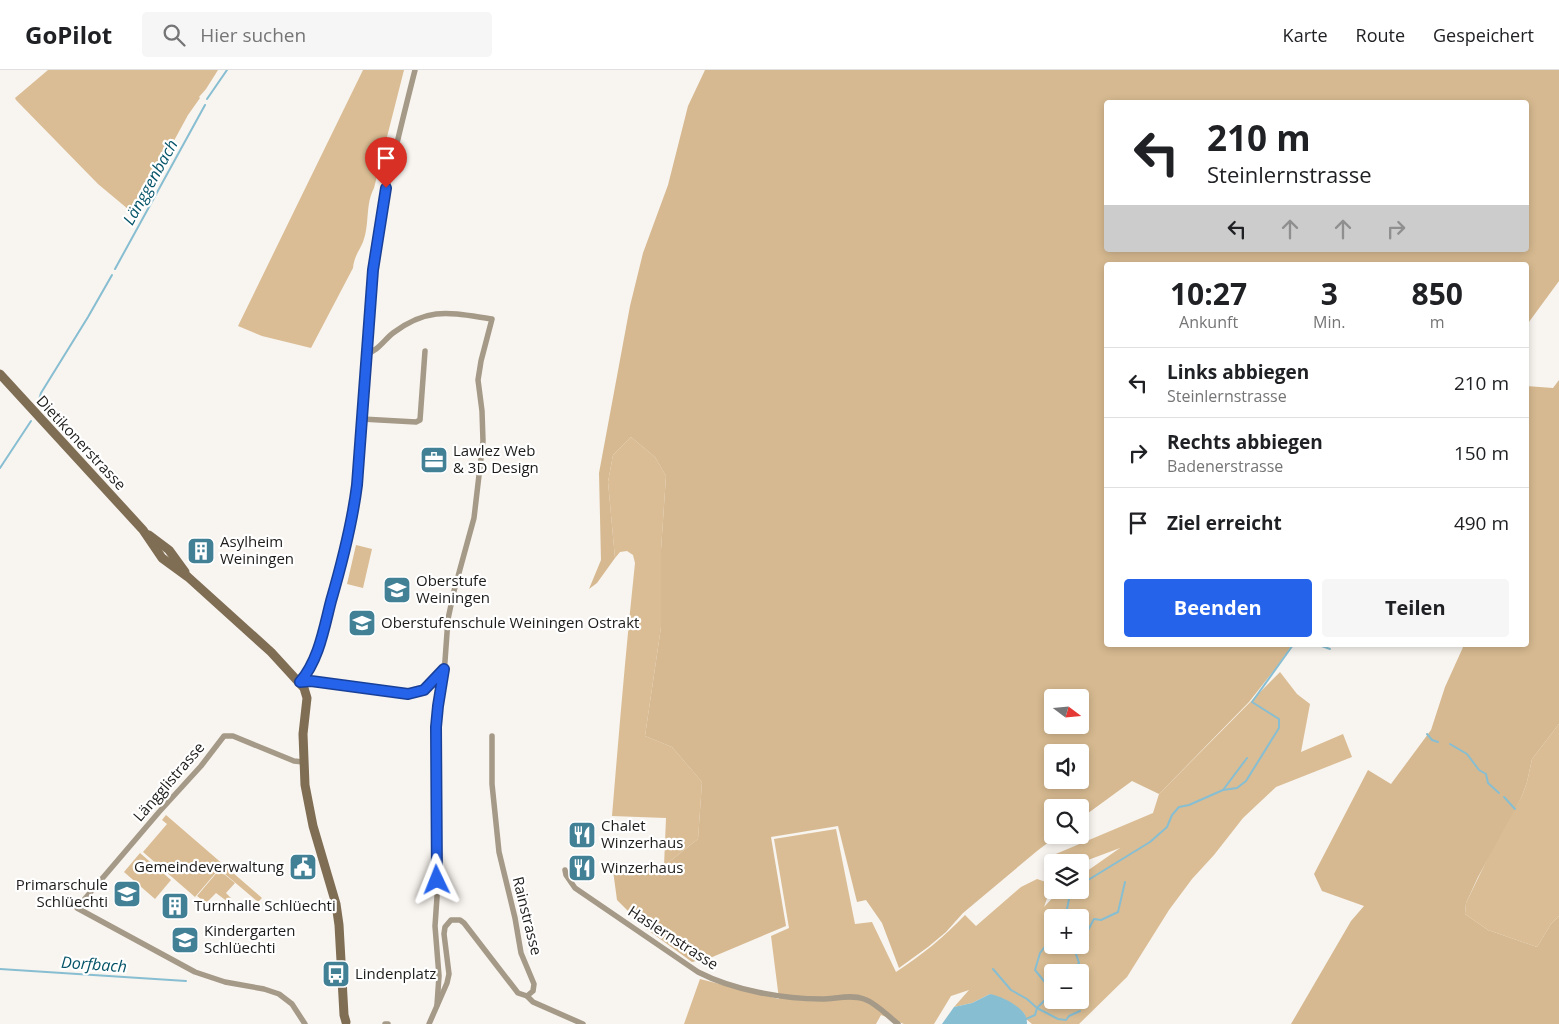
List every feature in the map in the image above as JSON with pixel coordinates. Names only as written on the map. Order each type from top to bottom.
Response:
[{"type":"street","points":[[300,682],[313,663],[350,530],[357,485],[373,270],[382,206],[415,70]]},
{"type":"street","points":[[366,354],[373,352],[393,333],[426,315],[442,312],[492,319],[478,380],[482,411],[482,441],[474,518],[450,610],[436,727],[437,897],[435,926],[439,976],[437,1005]]},
{"type":"street","points":[[362,419],[416,422],[420,420],[425,351]]},
{"type":"street","name":"Dietikonerstrasse","points":[[0,374],[143,530],[162,558],[188,577],[300,682]]},
{"type":"street","points":[[300,682],[311,681],[408,694],[424,690],[444,669]]},
{"type":"street","points":[[300,682],[307,698],[303,734],[305,785],[311,818],[336,904],[346,1023]]},
{"type":"street","name":"Längglistrasse","points":[[303,762],[294,761],[233,736],[224,736],[201,766],[77,908],[196,972],[225,982],[264,989],[279,994],[292,1004],[305,1024]]},
{"type":"street","name":"Rainstrasse","points":[[492,736],[492,784],[498,852],[515,918],[521,953],[534,984],[527,996]]},
{"type":"street","name":"Haslernstrasse","points":[[564,870],[575,888],[698,972],[714,980],[746,989],[801,998],[859,998],[869,1001],[898,1024]]},
{"type":"street","points":[[429,1024],[449,974],[445,927],[447,923],[456,919],[464,923],[521,995],[527,996],[533,1002],[583,1024]]},
{"type":"shaded area","points":[[48,70],[218,70],[188,115],[134,214],[98,184],[16,100],[15,98]]},
{"type":"shaded area","points":[[363,70],[404,70],[369,201],[365,235],[353,268],[311,348],[262,336],[238,326]]},
{"type":"shaded area","points":[[705,70],[1559,70],[1559,281],[1529,322],[1529,262],[1104,262],[1104,647],[1291,647],[1249,702],[1159,794],[1132,781],[1089,812],[1089,799],[1044,799],[1044,844],[1046,844],[963,913],[946,932],[899,968],[882,923],[866,900],[857,902],[838,826],[771,837],[786,926],[710,958],[692,962],[645,928],[617,900],[612,863],[664,866],[698,839],[702,782],[672,747],[645,736],[661,627],[661,550],[666,476],[655,457],[631,437],[613,455],[608,482],[615,558],[597,583],[589,589],[601,560],[599,473],[630,306],[643,253],[668,185],[688,106]]},
{"type":"shaded area","points":[[1559,380],[1559,724],[1532,759],[1522,796],[1478,877],[1466,903],[1465,914],[1488,930],[1537,947],[1551,924],[1559,916],[1559,1024],[1291,1024],[1351,921],[1364,906],[1322,891],[1314,874],[1368,770],[1391,784],[1431,730],[1445,687],[1463,647],[1529,647],[1529,386],[1553,388]]},
{"type":"shaded area","points":[[631,437],[655,457],[666,476],[661,550],[661,627],[645,736],[672,747],[702,782],[698,839],[664,866],[666,818],[612,816],[635,563],[633,555],[627,551],[620,552],[615,558],[608,482],[613,455]]},
{"type":"shaded area","points":[[356,545],[372,549],[363,588],[347,584]]},
{"type":"shaded area","points":[[1280,672],[1297,694],[1310,704],[1301,752],[1343,734],[1352,757],[1276,787],[1243,818],[1192,879],[1169,910],[1127,977],[1079,1024],[1032,1024],[1026,1019],[1024,1013],[990,994],[972,1003],[954,1007],[969,990],[951,996],[934,1024],[904,1024],[881,1015],[876,1024],[684,1024],[700,979],[779,999],[771,936],[789,928],[774,839],[836,829],[855,924],[872,922],[896,972],[949,931],[965,915],[976,926],[1021,887],[1037,879],[1044,881],[1044,899],[1047,899],[1044,907],[1052,899],[1089,899],[1089,870],[1120,848],[1089,860],[1089,854],[1056,854],[1079,844],[1089,844],[1089,840],[1153,813],[1159,794]]},
{"type":"shaded area","points":[[1559,724],[1559,916],[1551,924],[1537,947],[1488,930],[1465,914],[1466,903],[1499,835],[1522,796],[1532,759]]},
{"type":"shaded area","points":[[166,815],[262,898],[258,902],[219,869],[195,897],[143,852],[167,824],[162,820]]},
{"type":"shaded area","points":[[140,853],[171,880],[155,899],[124,872]]},
{"type":"shaded area","points":[[219,870],[235,883],[226,893],[231,898],[228,902],[216,893],[206,903],[197,896]]},
{"type":"water","points":[[990,994],[1003,998],[1020,1009],[1027,1019],[1027,1024],[942,1024],[954,1007],[972,1003]]},
{"type":"waterway","points":[[207,99],[227,70]]},
{"type":"waterway","name":"Länggenbach","points":[[115,269],[205,105]]},
{"type":"waterway","points":[[38,403],[41,393],[112,275]]},
{"type":"waterway","points":[[0,468],[31,421]]},
{"type":"waterway","name":"Dorfbach","points":[[1089,879],[1150,842],[1167,827],[1172,815],[1179,807],[1189,805],[1223,790],[1237,788],[1246,781],[1279,728],[1279,719],[1252,702],[1292,647]]},
{"type":"waterway","name":"Dorfbach","points":[[1324,647],[1330,649]]},
{"type":"waterway","points":[[1427,734],[1432,740],[1438,742]]},
{"type":"waterway","points":[[1450,744],[1467,754],[1479,770],[1486,774],[1488,783],[1499,793]]},
{"type":"waterway","points":[[1223,790],[1247,758]]},
{"type":"waterway","points":[[1504,797],[1515,809]]},
{"type":"waterway","points":[[1089,928],[1094,919],[1101,920],[1118,912],[1125,882]]},
{"type":"waterway","name":"Dorfbach","points":[[1067,909],[1069,899]]},
{"type":"waterway","name":"Dorfbach","points":[[1044,948],[1040,953],[1035,970],[1044,981]]},
{"type":"waterway","points":[[1076,954],[1078,964]]},
{"type":"waterway","name":"Dorfbach","points":[[0,969],[186,981]]},
{"type":"waterway","points":[[993,969],[1011,990],[1027,999],[1037,1008],[1058,1019],[1066,1020],[1069,1016],[1080,1011]]},
{"type":"waterway","points":[[1026,1019],[1035,1015],[1037,1008],[1044,1001]]},
{"type":"place","name":"Lawlez Web & 3D Design","points":[[434,460]]},
{"type":"place","name":"Asylheim Weiningen","points":[[201,551]]},
{"type":"place","name":"Oberstufe Weiningen","points":[[397,590]]},
{"type":"place","name":"Oberstufenschule Weiningen Ostrakt","points":[[362,623]]},
{"type":"place","name":"Chalet Winzerhaus","points":[[582,835]]},
{"type":"place","name":"Gemeindeverwaltung","points":[[303,867]]},
{"type":"place","name":"Winzerhaus","points":[[582,868]]},
{"type":"place","name":"Primarschule Schlüechti","points":[[127,894]]},
{"type":"place","name":"Turnhalle Schlüechti","points":[[175,906]]},
{"type":"place","name":"Kindergarten Schlüechti","points":[[185,940]]},
{"type":"place","name":"Lindenplatz","points":[[336,974]]},
{"type":"route","points":[[386,188],[373,270],[354,512],[313,663],[300,682],[311,681],[408,694],[424,690],[444,669],[436,727],[437,880]]}]
